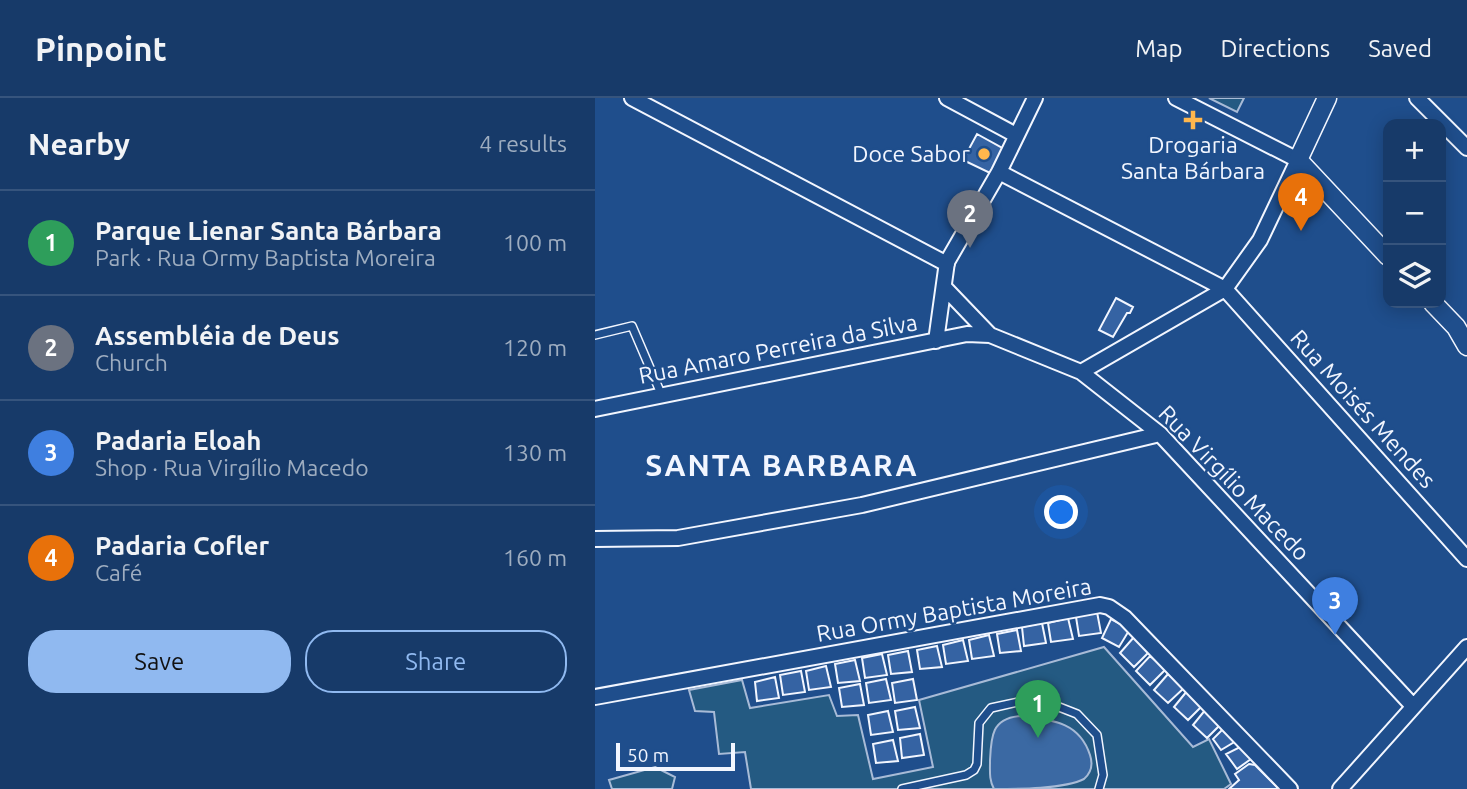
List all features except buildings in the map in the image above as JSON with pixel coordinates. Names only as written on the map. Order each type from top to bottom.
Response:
[{"type":"street","points":[[632,98],[947,264],[999,172],[1035,98]]},
{"type":"street","points":[[947,98],[1017,135]]},
{"type":"street","points":[[1176,98],[1297,160],[1383,251]]},
{"type":"street","points":[[1081,372],[1225,289],[1260,240],[1328,98]]},
{"type":"street","points":[[1417,98],[1467,148]]},
{"type":"street","points":[[999,172],[1225,289]]},
{"type":"street","name":"Rua Amaro Perreira da Silva","points":[[595,409],[936,341],[947,264]]},
{"type":"street","name":"Rua Virgílio Macedo","points":[[944,287],[990,335]]},
{"type":"street","name":"Rua Moisés Mendes","points":[[1225,289],[1467,559]]},
{"type":"street","points":[[1438,308],[1456,327],[1467,346]]},
{"type":"street","name":"Rua Virgílio Macedo","points":[[936,341],[967,334],[990,335],[1081,372],[1160,433],[1413,706]]},
{"type":"street","points":[[595,539],[678,538],[862,505],[1160,433]]},
{"type":"street","name":"Rua Ormy Baptista Moreira","points":[[595,697],[1100,605],[1109,607],[1125,618],[1290,789]]},
{"type":"street","points":[[1339,789],[1467,647]]},
{"type":"lane","points":[[595,335],[632,326],[662,396]]},
{"type":"lane","points":[[902,789],[966,775],[974,770],[977,764],[979,723],[991,708],[1036,698],[1077,714],[1097,735],[1103,775],[1099,789]]},
{"type":"shaded area","points":[[1209,98],[1244,98],[1237,112]]},
{"type":"shaded area","points":[[1104,647],[1193,747],[1209,739],[1231,784],[1224,789],[751,789],[745,752],[719,754],[714,712],[695,711],[689,690],[742,680],[750,708],[829,695],[837,716],[858,715],[873,779],[933,767],[919,700]]},
{"type":"shaded area","points":[[1020,716],[1053,721],[1079,735],[1091,758],[1089,774],[1076,782],[1053,787],[994,789],[990,769],[992,737],[1003,721]]},
{"type":"shaded area","points":[[655,767],[675,777],[672,789],[612,789],[609,780]]},
{"type":"place","name":"Drogaria Santa Bárbara","points":[[1193,120]]},
{"type":"place","name":"Doce Sabor","points":[[984,154]]},
{"type":"place","name":"Padaria Cofler","points":[[1301,231]]},
{"type":"place","name":"Assembléia de Deus","points":[[970,248]]},
{"type":"place","name":"Padaria Eloah","points":[[1335,635]]},
{"type":"place","name":"Parque Lienar Santa Bárbara","points":[[1038,738]]},
{"type":"district","name":"SANTA BARBARA","points":[[782,466]]}]
